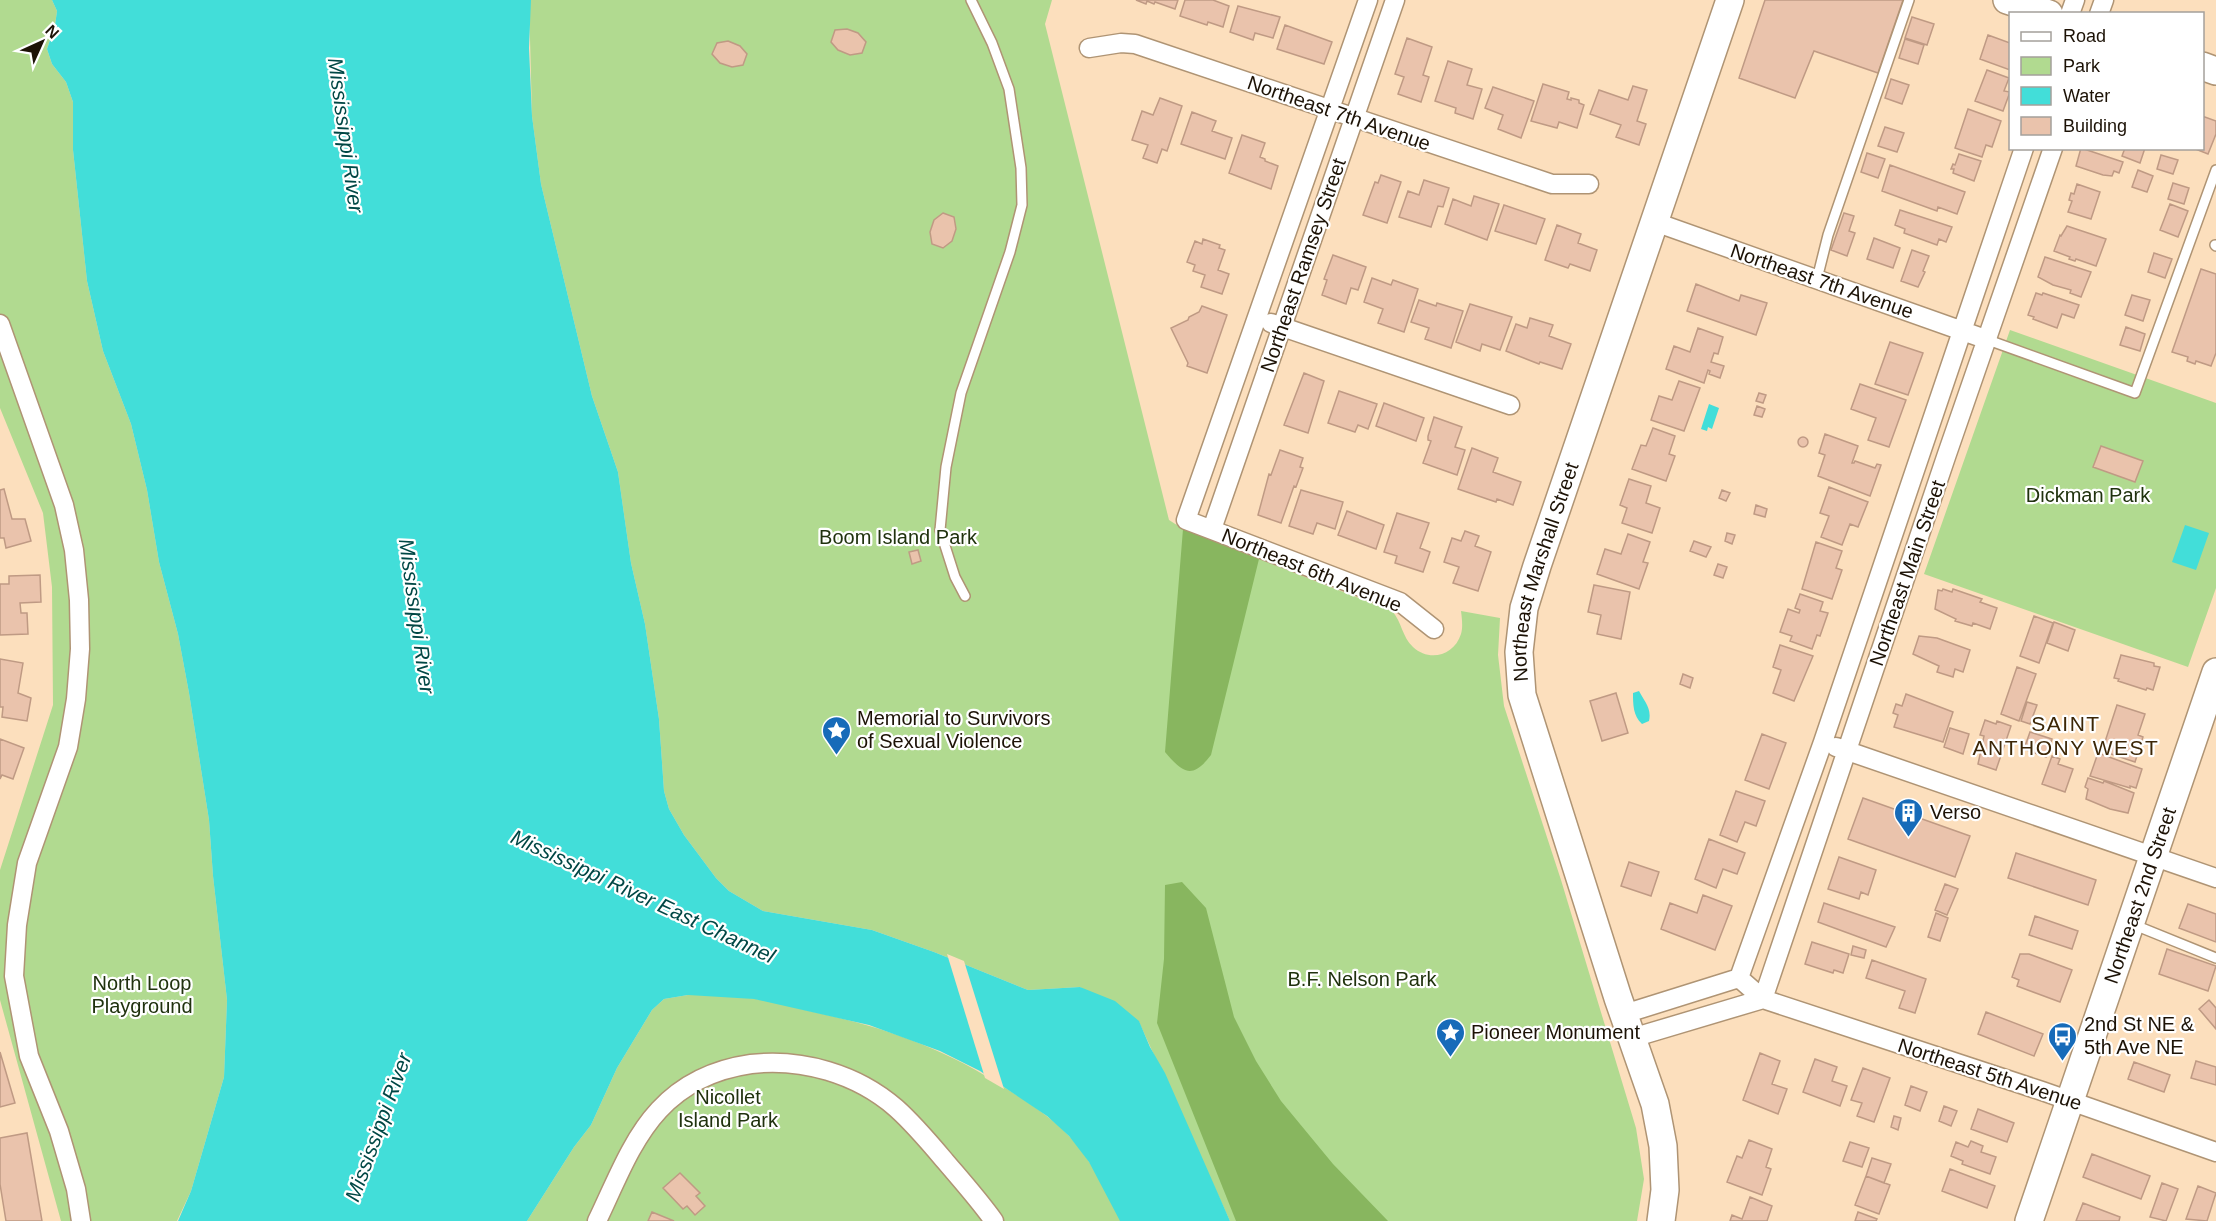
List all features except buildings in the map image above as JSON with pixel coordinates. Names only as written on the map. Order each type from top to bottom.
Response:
[{"type":"street","name":"Northeast Ramsey Street","points":[[1186,520],[1258,320],[1368,0]]},
{"type":"street","name":"Northeast Ramsey Street","points":[[1212,529],[1395,0]]},
{"type":"street","name":"Northeast Marshall Street","points":[[1661,1221],[1665,1190],[1663,1146],[1654,1104],[1522,695],[1520,652],[1524,608],[1537,566],[1730,0]]},
{"type":"street","points":[[2007,0],[2043,12]]},
{"type":"street","name":"Northeast 7th Avenue","points":[[1089,48],[1121,43],[1135,44],[1552,184],[1589,184]]},
{"type":"street","name":"Northeast Main Street","points":[[1739,978],[1823,742],[2023,150]]},
{"type":"street","name":"Northeast Main Street","points":[[1763,999],[2052,150]]},
{"type":"street","name":"Northeast 7th Avenue","points":[[1656,222],[1988,340]]},
{"type":"street","points":[[1258,320],[1510,405]]},
{"type":"street","points":[[0,324],[64,505],[74,550],[79,600],[80,649],[76,699],[69,737],[59,774],[27,863],[7,949],[27,1048],[38,1081],[60,1131],[76,1189],[81,1221]]},
{"type":"street","name":"Northeast 6th Avenue","points":[[1186,520],[1400,602],[1434,629]]},
{"type":"street","name":"Northeast 2nd Street","points":[[2029,1221],[2216,672]]},
{"type":"street","points":[[1823,742],[2216,878]]},
{"type":"street","points":[[1628,1026],[1739,978]]},
{"type":"street","name":"Northeast 5th Avenue","points":[[1739,978],[1763,999],[2070,1100],[2216,1152]]},
{"type":"street","points":[[1628,1026],[1763,999]]},
{"type":"street","points":[[597,1221],[642,1132],[674,1095],[716,1073],[763,1063],[809,1066],[846,1077],[881,1096],[919,1130],[994,1221]]},
{"type":"lane","points":[[965,596],[955,577],[940,530],[946,467],[961,393],[1010,252],[1022,205],[1021,168],[1009,88],[992,43],[971,0]]},
{"type":"lane","points":[[1816,279],[1828,235],[1909,0]]},
{"type":"lane","points":[[1988,340],[2135,393],[2216,170]]},
{"type":"lane","points":[[2130,923],[2216,958]]},
{"type":"green space","name":"North Loop Playground","points":[[0,0],[52,0],[57,11],[47,49],[52,64],[66,82],[73,102],[73,150],[87,281],[103,351],[131,424],[147,490],[159,562],[178,634],[209,820],[227,1000],[224,1077],[191,1191],[177,1221],[61,1221],[0,1000],[0,870],[53,705],[52,587],[43,513],[0,408]]},
{"type":"green space","name":"Boom Island Park","points":[[529,0],[1052,0],[1045,24],[1169,520],[1183,529],[1392,611],[1409,643],[1419,652],[1440,654],[1453,647],[1461,634],[1461,611],[1500,618],[1498,655],[1504,706],[1561,880],[1636,1128],[1644,1179],[1637,1221],[1230,1221],[1139,1022],[1080,987],[1028,990],[872,930],[763,911],[729,891],[716,878],[684,835],[669,809],[664,791],[659,719],[645,624],[631,563],[618,472],[592,396],[541,184],[532,116]]},
{"type":"green space","name":"Dickman Park","points":[[2010,330],[2216,403],[2216,588],[2188,667],[1924,574]]},
{"type":"green space","points":[[1183,529],[1259,559],[1211,755],[1193,771],[1182,769],[1165,752]]},
{"type":"green space","points":[[1182,882],[1206,908],[1234,1017],[1256,1061],[1281,1101],[1333,1164],[1388,1221],[1236,1221],[1157,1023],[1164,959],[1165,885]]},
{"type":"green space","name":"Nicollet Island Park","points":[[688,995],[748,998],[841,1018],[914,1041],[961,1062],[1023,1100],[1062,1129],[1092,1166],[1121,1221],[527,1221],[574,1147],[591,1125],[617,1068],[652,1010],[664,999]]},
{"type":"water","points":[[52,0],[531,0],[529,48],[532,116],[541,184],[592,396],[618,472],[631,563],[645,624],[659,719],[664,791],[669,809],[684,835],[716,878],[729,891],[763,911],[872,930],[1028,990],[1080,987],[1115,1001],[1139,1021],[1165,1073],[1230,1221],[1120,1221],[1089,1162],[1069,1136],[1047,1116],[980,1071],[940,1051],[869,1025],[754,999],[688,995],[664,999],[652,1010],[617,1068],[591,1125],[574,1147],[527,1221],[178,1221],[191,1191],[224,1077],[227,1000],[209,820],[178,634],[159,562],[147,490],[131,424],[103,351],[87,281],[73,150],[73,102],[66,82],[52,64],[47,49],[57,11]]},
{"type":"water","points":[[1709,404],[1719,408],[1712,429],[1708,427],[1707,431],[1701,429]]},
{"type":"water","points":[[2185,525],[2209,533],[2196,570],[2172,562]]},
{"type":"water","points":[[1639,691],[1649,712],[1649,721],[1642,724],[1633,706],[1633,693]]},
{"type":"pier","points":[[947,954],[964,961],[1004,1089],[985,1078]]},
{"type":"place","name":"Memorial to Survivors of Sexual Violence","points":[[836,756]]},
{"type":"place","name":"Verso","points":[[1909,838]]},
{"type":"place","name":"Pioneer Monument","points":[[1450,1058]]},
{"type":"place","name":"2nd St NE & 5th Ave NE","points":[[2063,1062]]},
{"type":"district","name":"SAINT ANTHONY WEST","points":[[2066,735]]},
{"type":"water label","name":"Mississippi River","points":[[346,135]]},
{"type":"water label","name":"Mississippi River","points":[[417,616]]},
{"type":"water label","name":"Mississippi River East Channel","points":[[643,896]]},
{"type":"water label","name":"Mississippi River","points":[[378,1127]]},
{"type":"park label","name":"B.F. Nelson Park","points":[[1362,979]]}]
